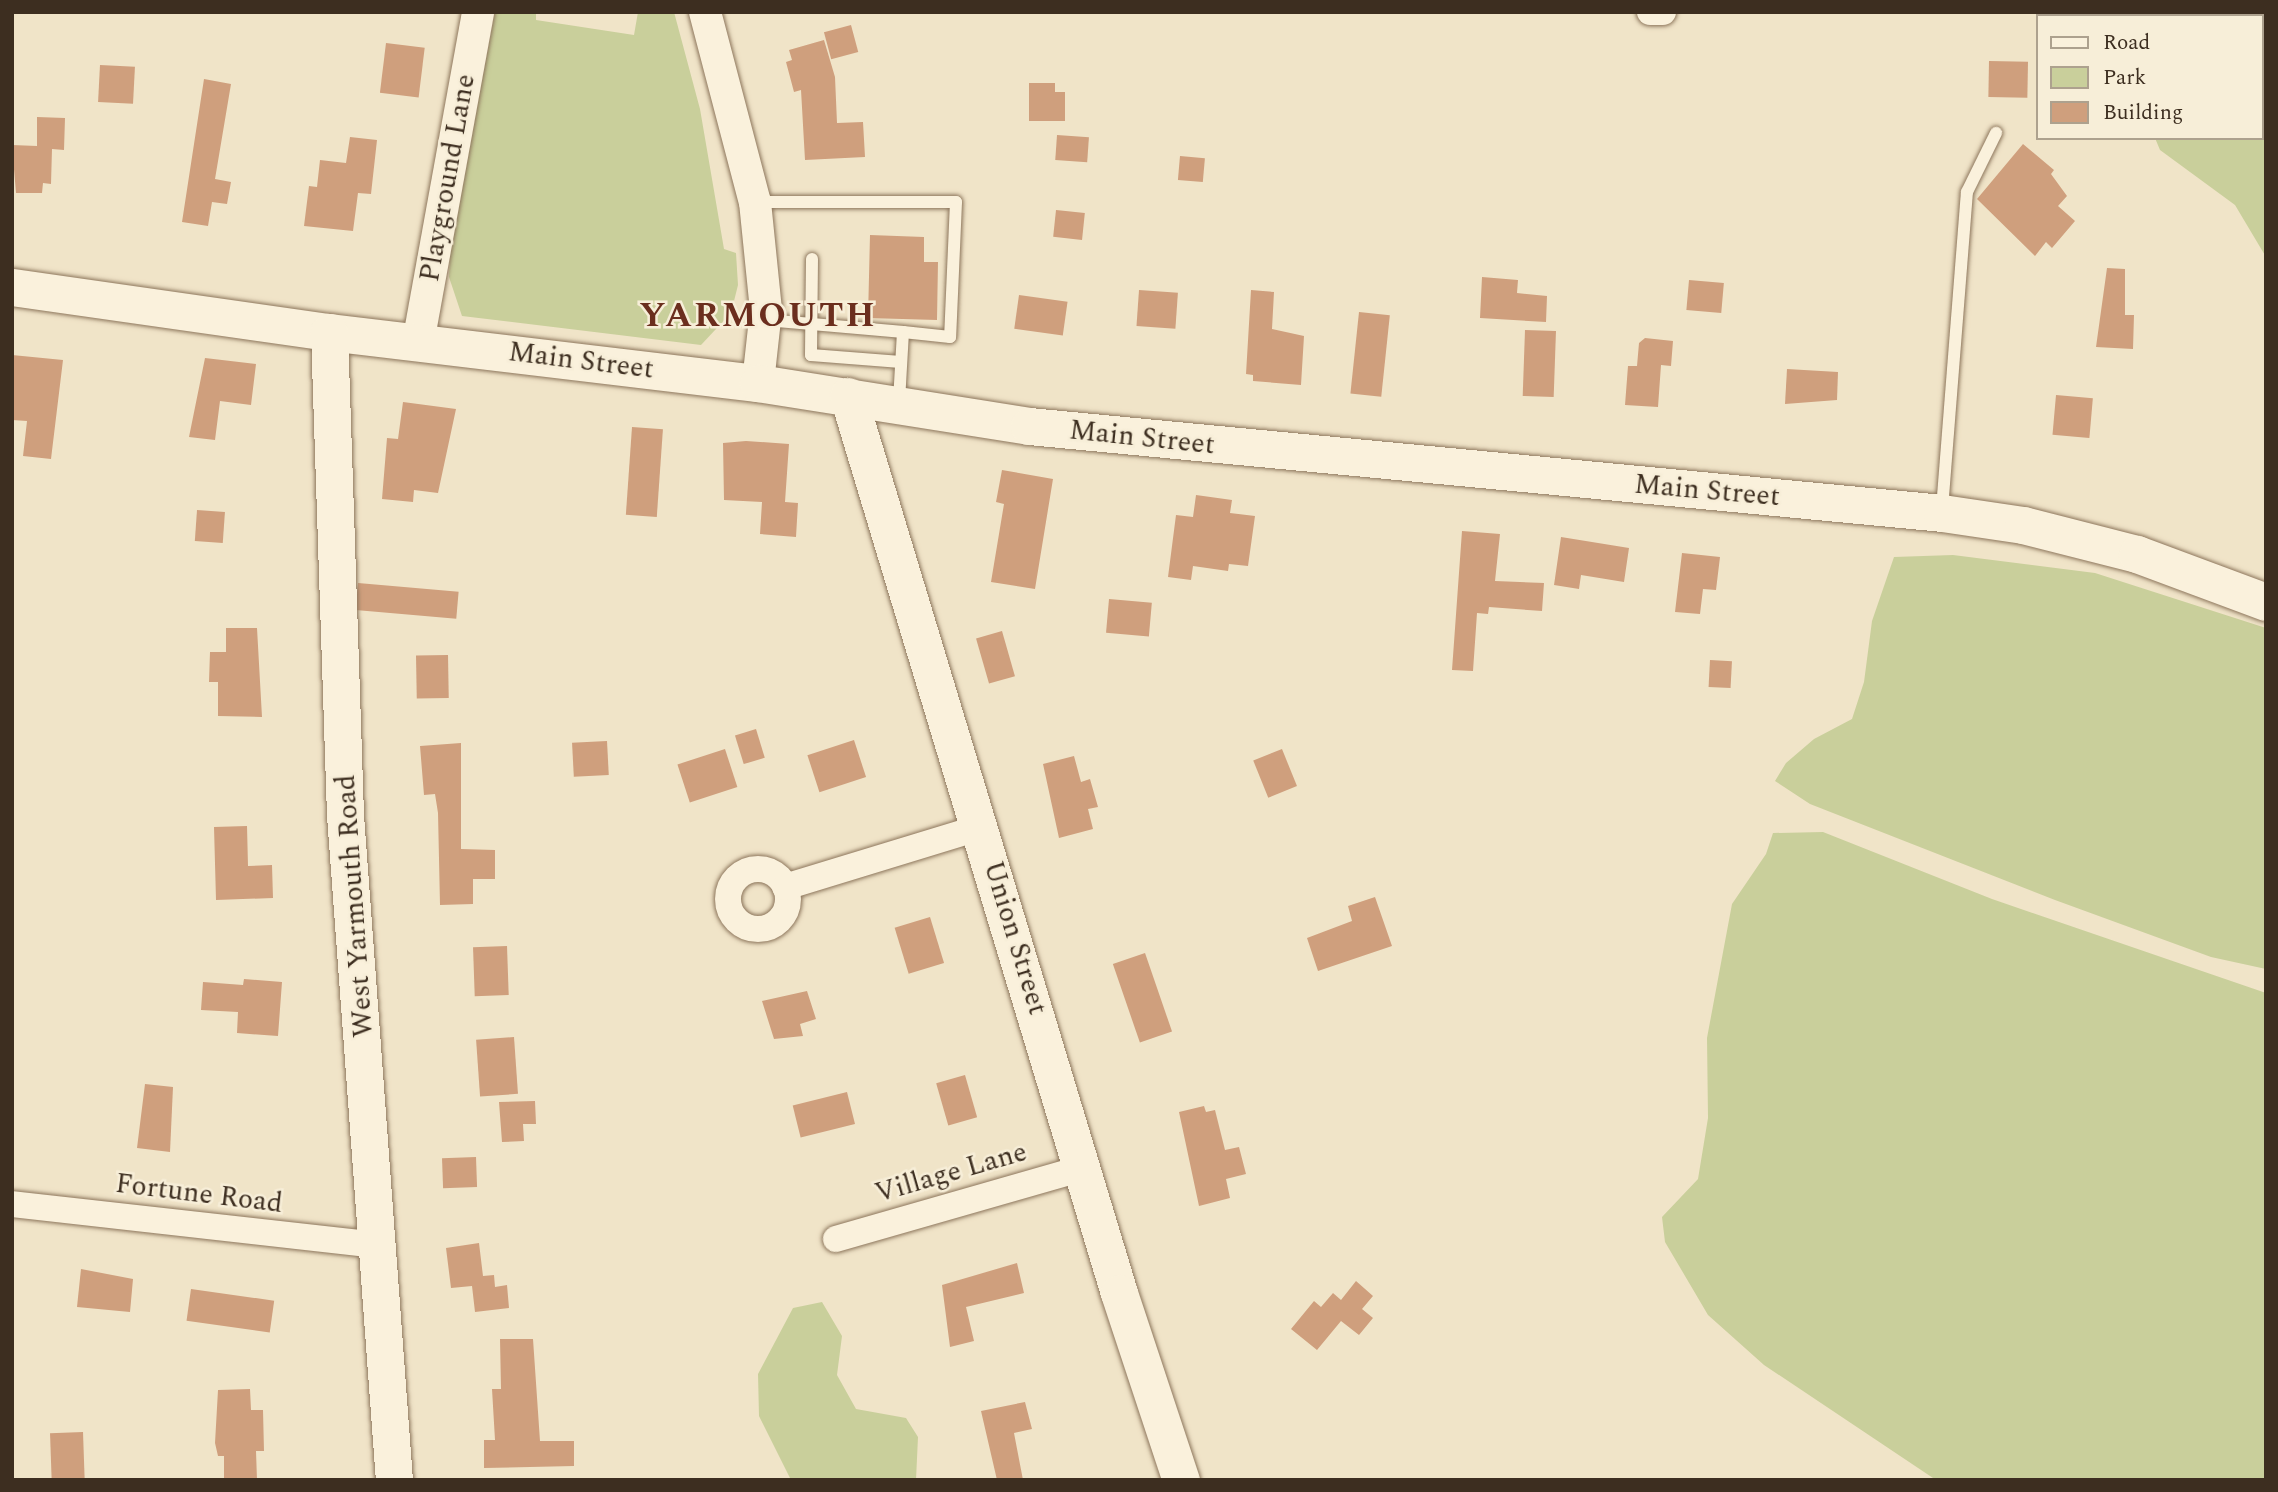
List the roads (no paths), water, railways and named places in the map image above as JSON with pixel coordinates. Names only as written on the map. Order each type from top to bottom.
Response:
[{"type":"main road","name":"Main Street","points":[[12,287],[329,332],[758,383],[1030,426],[1942,513],[2023,525],[2137,554],[2266,602]]},
{"type":"main road","name":"West Yarmouth Road","points":[[329,332],[345,815],[394,1480]]},
{"type":"main road","name":"Union Street","points":[[848,396],[1181,1480]]},
{"type":"street","name":"Playground Lane","points":[[418,343],[478,12]]},
{"type":"street","points":[[705,12],[755,202],[765,320],[758,383]]},
{"type":"street","points":[[1650,12],[1663,12]]},
{"type":"street","points":[[785,887],[981,827]]},
{"type":"street","name":"Village Lane","points":[[836,1238],[1083,1168]]},
{"type":"street","name":"Fortune Road","points":[[12,1204],[378,1245]]},
{"type":"lane","points":[[1942,513],[1967,192],[1996,133]]},
{"type":"lane","points":[[755,202],[956,202],[950,337],[765,320]]},
{"type":"lane","points":[[812,259],[811,355],[901,362]]},
{"type":"lane","points":[[898,404],[903,332]]},
{"type":"district","name":"YARMOUTH","points":[[758,316]]}]
